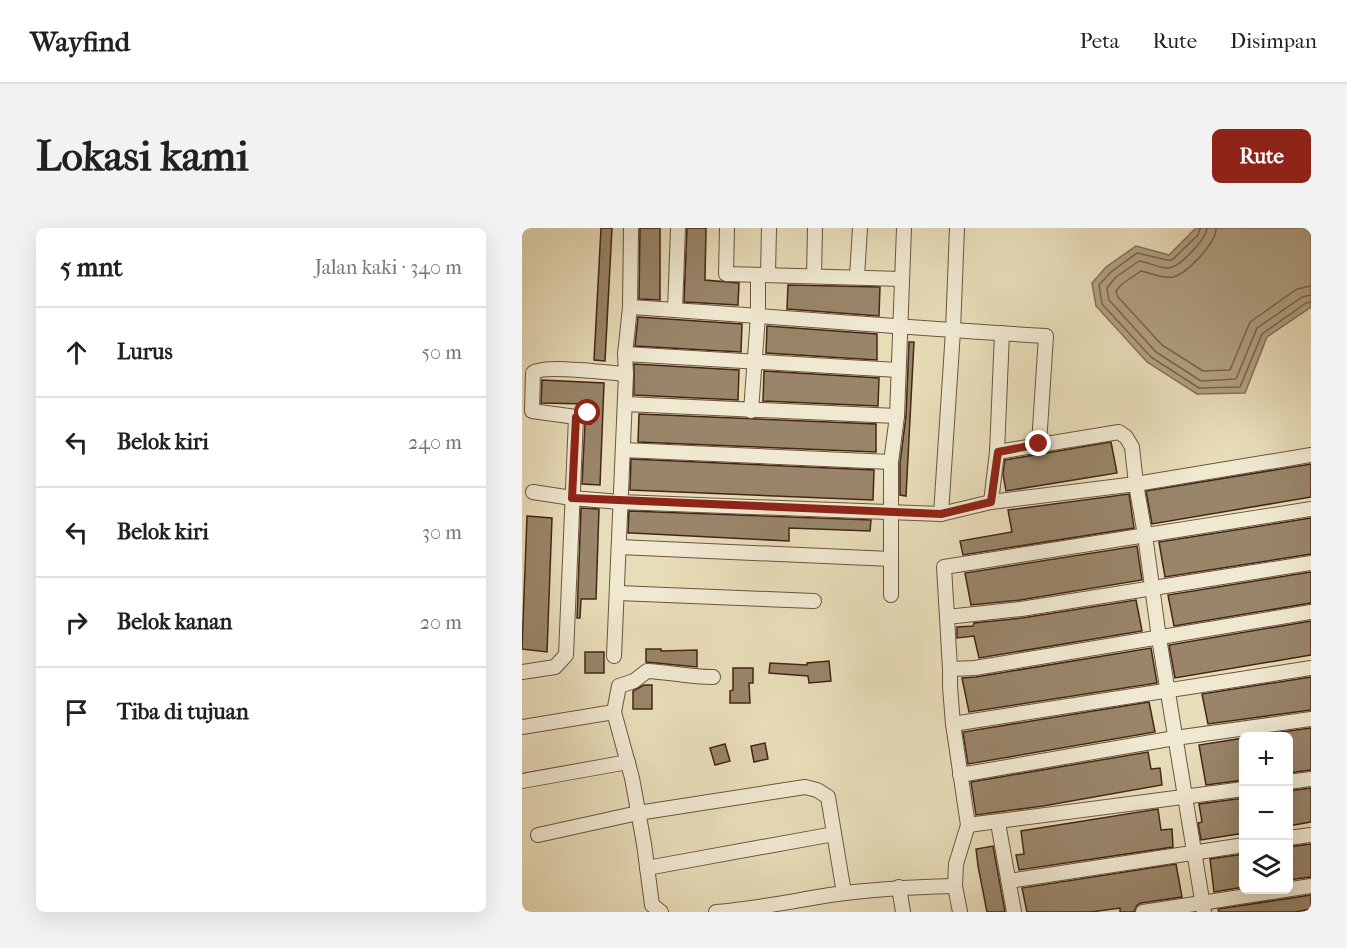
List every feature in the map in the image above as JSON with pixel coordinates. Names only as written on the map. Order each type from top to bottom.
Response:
[{"type":"street","points":[[615,656],[625,354],[630,307],[631,228]]},
{"type":"street","points":[[675,310],[678,228]]},
{"type":"street","points":[[727,228],[726,274],[902,279]]},
{"type":"street","points":[[751,411],[758,316],[769,228]]},
{"type":"street","points":[[814,276],[815,228]]},
{"type":"street","points":[[857,277],[860,228]]},
{"type":"street","points":[[891,595],[891,462],[897,416],[904,228]]},
{"type":"street","points":[[941,514],[957,228]]},
{"type":"street","points":[[630,307],[1046,336],[1039,444]]},
{"type":"street","points":[[991,502],[998,452],[1002,333]]},
{"type":"street","points":[[625,354],[898,370]]},
{"type":"street","points":[[522,672],[555,667],[566,655],[572,498],[582,415],[532,411],[534,371],[550,369],[626,374]]},
{"type":"street","points":[[625,404],[897,416]]},
{"type":"street","points":[[998,452],[1119,432],[1126,437],[1132,447],[1159,638],[1204,908]]},
{"type":"street","points":[[622,450],[891,462]]},
{"type":"street","points":[[533,492],[620,502],[891,510],[941,514],[991,502],[1136,484],[1311,455]]},
{"type":"street","points":[[960,912],[955,886],[956,864],[968,825],[953,724],[944,567],[1311,508]]},
{"type":"street","points":[[619,547],[891,559]]},
{"type":"street","points":[[947,617],[1021,609],[1311,563]]},
{"type":"street","points":[[618,593],[814,601]]},
{"type":"street","points":[[950,669],[975,668],[1311,612]]},
{"type":"street","points":[[953,724],[1311,669]]},
{"type":"street","points":[[661,912],[652,905],[639,813],[615,712],[619,686],[634,681],[644,671],[712,677]]},
{"type":"street","points":[[522,727],[615,712]]},
{"type":"street","points":[[960,775],[1175,738],[1311,719]]},
{"type":"street","points":[[522,781],[628,762]]},
{"type":"street","points":[[1293,781],[1311,779]]},
{"type":"street","points":[[538,835],[639,813],[805,787],[817,790],[828,797],[844,893]]},
{"type":"street","points":[[968,825],[998,823],[1239,790]]},
{"type":"street","points":[[998,823],[1014,912]]},
{"type":"street","points":[[647,868],[834,834]]},
{"type":"street","points":[[1293,837],[1311,835]]},
{"type":"street","points":[[1009,881],[1239,846]]},
{"type":"street","points":[[716,912],[899,887],[955,886]]},
{"type":"street","points":[[1143,912],[1204,908],[1311,886]]},
{"type":"street","points":[[899,887],[903,912]]},
{"type":"water","points":[[1196,228],[1311,228],[1311,307],[1267,337],[1245,393],[1197,394],[1147,362],[1096,306],[1092,283],[1106,267],[1136,246],[1169,255]]},
{"type":"building","points":[[601,228],[612,228],[605,361],[594,360]]},
{"type":"building","points":[[640,228],[660,228],[660,300],[639,299]]},
{"type":"building","points":[[687,228],[706,228],[705,280],[739,283],[738,305],[684,302]]},
{"type":"building","points":[[788,285],[880,287],[879,316],[787,309]]},
{"type":"building","points":[[638,317],[742,324],[741,352],[635,346]]},
{"type":"building","points":[[767,326],[877,334],[877,360],[766,353]]},
{"type":"building","points":[[909,342],[914,342],[906,496],[900,495],[900,463],[906,416]]},
{"type":"building","points":[[634,364],[739,370],[738,400],[634,395]]},
{"type":"building","points":[[764,371],[879,378],[878,406],[763,401]]},
{"type":"building","points":[[542,380],[604,383],[600,485],[582,484],[585,424],[591,424],[597,415],[596,410],[589,404],[541,403]]},
{"type":"building","points":[[639,414],[876,424],[876,452],[638,442]]},
{"type":"building","points":[[1111,442],[1117,473],[1006,491],[1003,474],[1005,460]]},
{"type":"building","points":[[631,459],[874,470],[873,500],[630,490]]},
{"type":"building","points":[[1311,464],[1311,497],[1152,524],[1146,491]]},
{"type":"building","points":[[1129,494],[1134,528],[963,555],[960,541],[1012,532],[1008,510]]},
{"type":"building","points":[[581,508],[599,509],[596,599],[581,599],[580,618],[577,618]]},
{"type":"building","points":[[629,511],[871,520],[870,531],[789,528],[789,541],[628,533]]},
{"type":"building","points":[[527,516],[552,518],[547,652],[522,649]]},
{"type":"building","points":[[1311,518],[1311,554],[1165,577],[1159,542]]},
{"type":"building","points":[[1137,546],[1142,580],[1020,600],[971,605],[965,573]]},
{"type":"building","points":[[1311,572],[1311,603],[1174,626],[1168,595]]},
{"type":"building","points":[[1136,600],[1142,631],[979,658],[974,636],[957,638],[957,627],[973,626],[974,623]]},
{"type":"building","points":[[1311,621],[1311,655],[1175,678],[1169,645]]},
{"type":"building","points":[[1151,648],[1157,683],[969,712],[962,678]]},
{"type":"building","points":[[646,649],[697,650],[697,667],[646,662]]},
{"type":"building","points":[[585,652],[604,652],[604,673],[585,673]]},
{"type":"building","points":[[829,661],[831,681],[809,683],[808,676],[769,673],[770,663],[807,665],[807,663]]},
{"type":"building","points":[[733,668],[753,668],[753,683],[749,683],[750,703],[730,703],[730,691],[733,690]]},
{"type":"building","points":[[1311,677],[1311,710],[1208,724],[1202,694]]},
{"type":"building","points":[[644,685],[652,685],[652,709],[633,709],[633,691]]},
{"type":"building","points":[[1149,702],[1155,732],[968,764],[963,732]]},
{"type":"building","points":[[1311,728],[1311,770],[1293,772],[1293,732],[1281,732]]},
{"type":"building","points":[[1239,739],[1239,781],[1206,785],[1199,745]]},
{"type":"building","points":[[765,743],[768,759],[754,762],[751,746]]},
{"type":"building","points":[[725,744],[730,761],[715,765],[710,748]]},
{"type":"building","points":[[1148,752],[1151,769],[1160,768],[1162,785],[976,815],[971,782]]},
{"type":"building","points":[[1311,788],[1311,822],[1293,825],[1293,790]]},
{"type":"building","points":[[1239,799],[1239,834],[1201,840],[1198,823],[1202,822],[1199,804]]},
{"type":"building","points":[[1158,809],[1161,830],[1172,829],[1173,847],[1019,870],[1016,855],[1024,854],[1021,831]]},
{"type":"building","points":[[1311,844],[1311,877],[1293,879],[1293,846]]},
{"type":"building","points":[[993,846],[1005,912],[987,912],[978,866],[976,849]]},
{"type":"building","points":[[1239,855],[1239,888],[1214,892],[1210,859]]},
{"type":"building","points":[[1176,864],[1182,897],[1141,903],[1137,905],[1134,912],[1120,912],[1120,908],[1091,912],[1027,912],[1022,888]]},
{"type":"building","points":[[1311,895],[1311,909],[1295,912],[1219,912],[1218,909]]},
{"type":"route","points":[[588,413],[576,417],[572,498],[620,502],[891,510],[941,514],[991,502],[998,452],[1039,444]]}]
